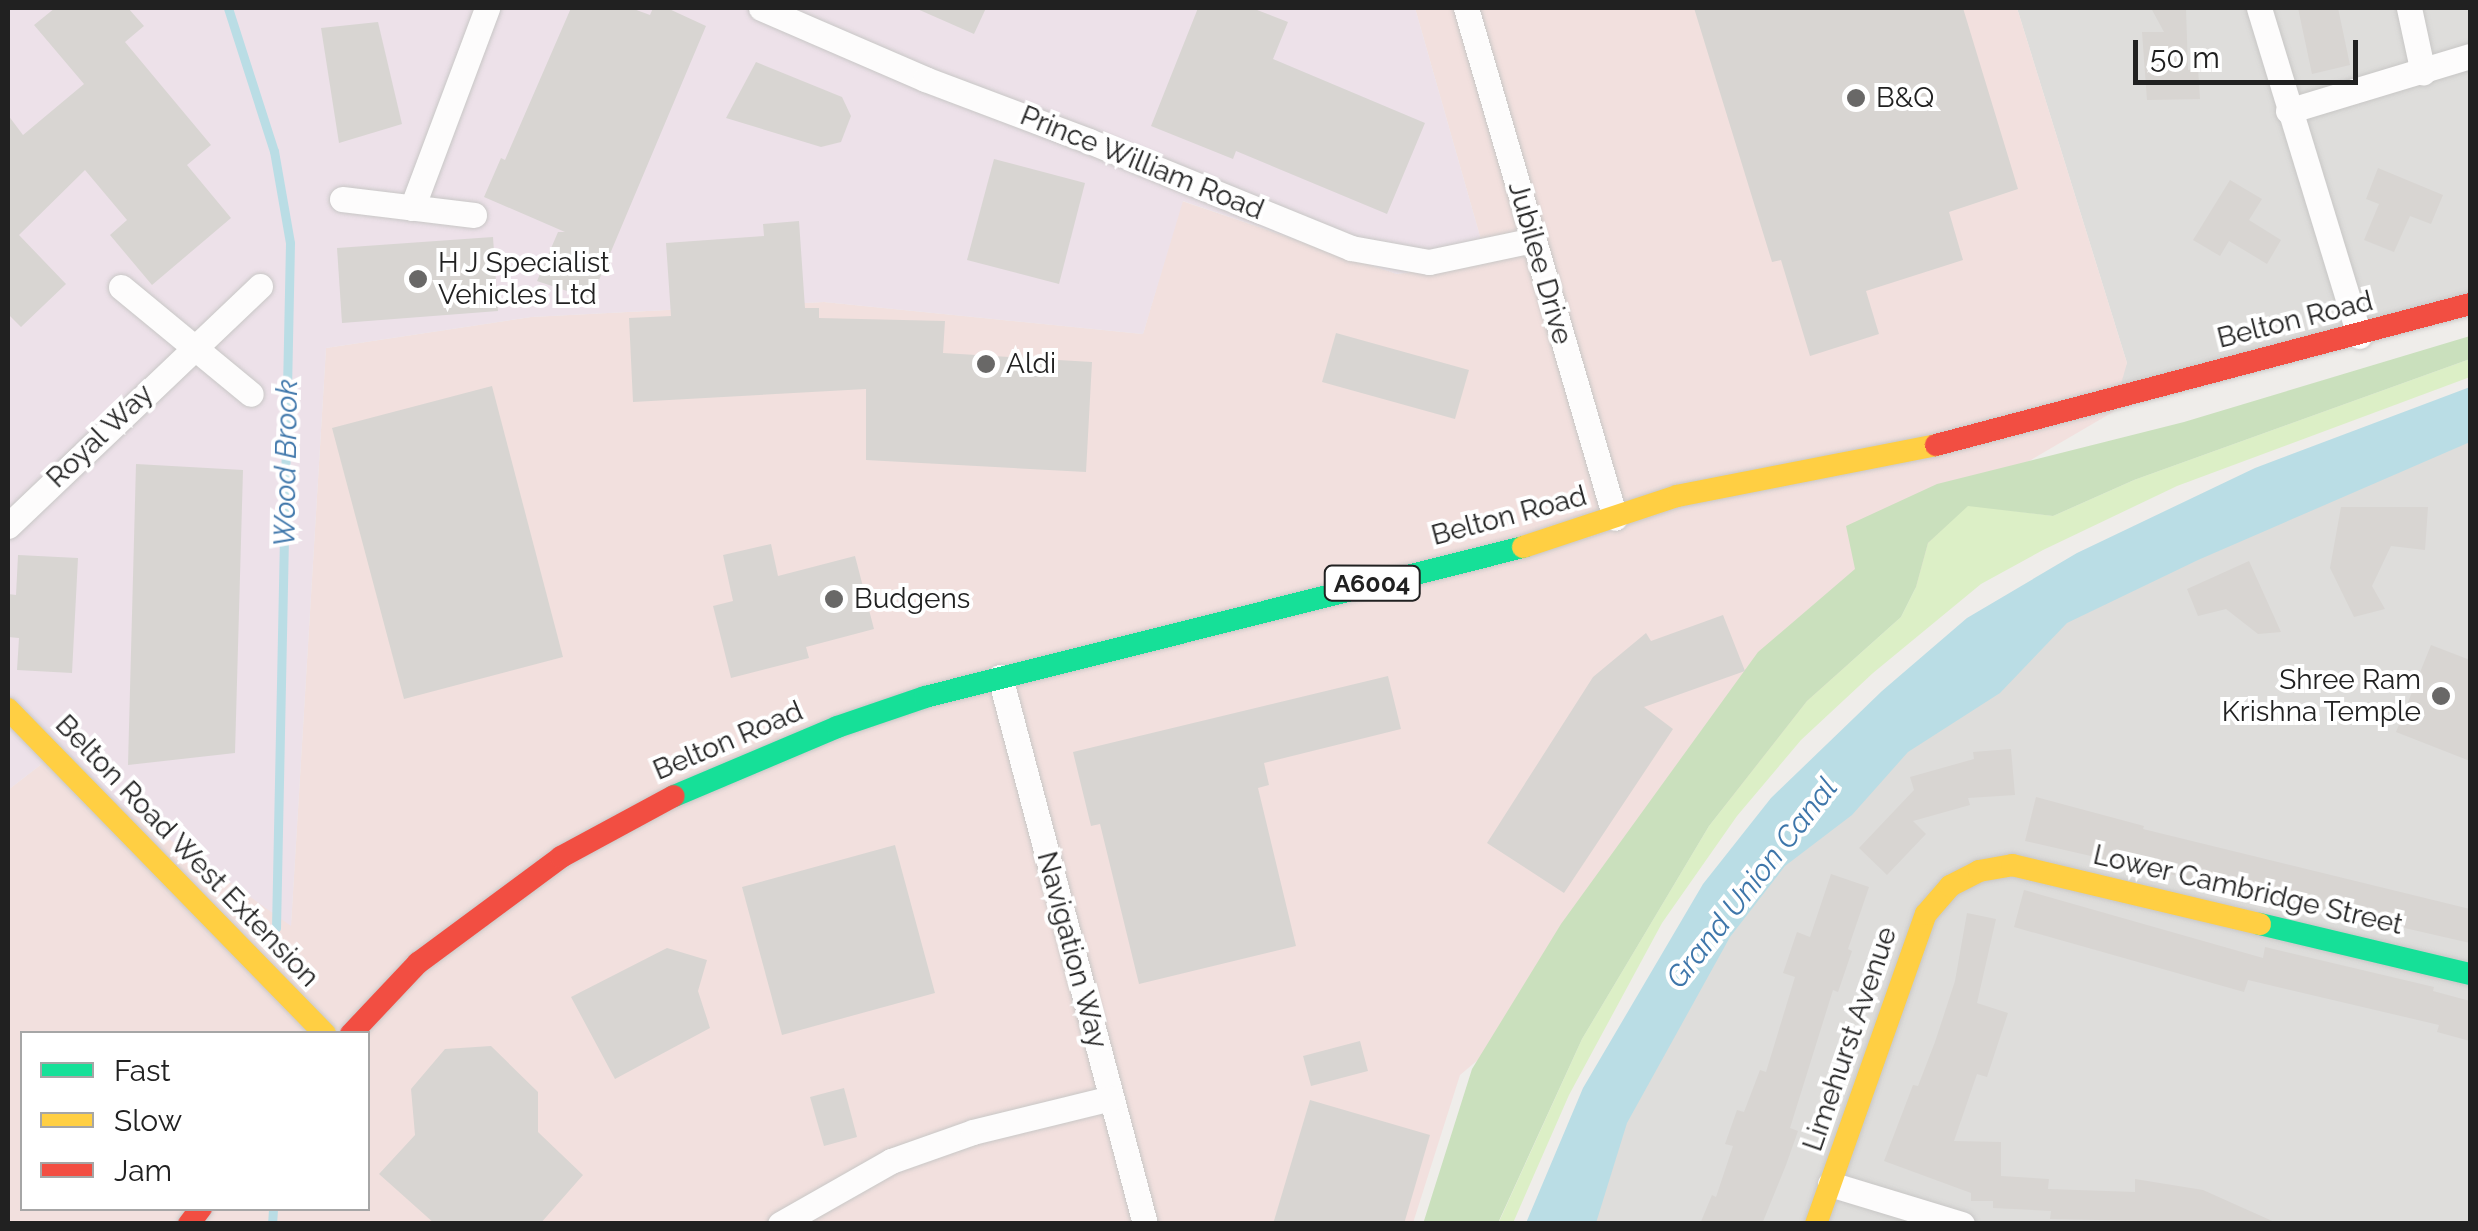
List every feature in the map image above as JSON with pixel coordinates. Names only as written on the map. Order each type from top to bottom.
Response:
[{"type":"main road","name":"Belton Road","points":[[355,1031],[418,963],[497,900],[630,816],[837,727],[1000,677],[1540,542],[1677,496],[1927,447],[2470,304]]},
{"type":"main road","name":"Belton Road West Extension","points":[[8,709],[321,1031]]},
{"type":"main road","name":"Lower Cambridge Street","points":[[2012,865],[2470,974]]},
{"type":"main road","name":"Limehurst Avenue","points":[[1816,1224],[1926,914],[1950,886],[1980,871],[2012,865]]},
{"type":"street","points":[[412,208],[487,8]]},
{"type":"street","name":"Prince William Road","points":[[762,8],[926,79],[1351,248],[1429,262],[1533,240]]},
{"type":"street","name":"Jubilee Drive","points":[[1466,8],[1615,518]]},
{"type":"street","points":[[2259,8],[2359,336]]},
{"type":"street","points":[[2409,8],[2424,73]]},
{"type":"street","points":[[2288,111],[2470,56]]},
{"type":"street","points":[[342,199],[474,216]]},
{"type":"street","name":"Royal Way","points":[[8,526],[260,286]]},
{"type":"street","points":[[121,287],[251,394]]},
{"type":"street","name":"Navigation Way","points":[[1000,677],[1145,1224]]},
{"type":"street","points":[[780,1224],[891,1160],[973,1132],[1111,1098]]},
{"type":"street","points":[[1830,1184],[1962,1224]]},
{"type":"shaded area","points":[[8,8],[1415,8],[1487,261],[1397,274],[1183,201],[1143,334],[824,302],[531,317],[326,348],[291,926],[52,756],[8,790]]},
{"type":"shaded area","points":[[1415,8],[2017,8],[2127,363],[2113,412],[2024,464],[1572,981],[1460,1075],[1413,1223],[8,1224],[8,790],[52,756],[291,925],[326,348],[531,317],[824,302],[1143,334],[1182,201],[1397,274],[1487,261]]},
{"type":"shaded area","points":[[2017,8],[2470,8],[2470,304],[2111,397],[2127,363]]},
{"type":"shaded area","points":[[2470,410],[2470,1223],[1553,1224],[1790,825],[2035,608]]},
{"type":"green space","points":[[2470,336],[2470,359],[2134,480],[2053,516],[1968,506],[1928,543],[1916,587],[1901,617],[1807,701],[1709,826],[1582,1039],[1498,1223],[1423,1224],[1472,1069],[1561,924],[1758,652],[1855,569],[1846,526],[1937,484],[2184,422]]},
{"type":"green space","points":[[2470,359],[2470,377],[2177,486],[2043,550],[1981,584],[1873,673],[1801,740],[1737,816],[1662,923],[1569,1095],[1513,1223],[1498,1224],[1582,1039],[1709,826],[1807,701],[1901,617],[1916,587],[1928,543],[1968,505],[2053,516],[2134,480]]},
{"type":"water","name":"Grand Union Canal","points":[[2470,387],[2470,442],[2198,560],[2067,623],[2000,693],[1908,752],[1852,815],[1785,866],[1730,937],[1627,1123],[1596,1223],[1526,1223],[1583,1088],[1703,884],[1771,798],[1882,691],[1967,618],[2077,553],[2255,468]]},
{"type":"building","points":[[55,8],[128,8],[144,26],[125,42],[211,145],[187,165],[231,218],[152,285],[110,235],[127,220],[85,170],[19,235],[66,284],[21,327],[8,314],[8,115],[23,135],[84,84],[34,25]]},
{"type":"building","points":[[571,8],[631,8],[650,15],[653,8],[667,8],[706,26],[591,299],[537,281],[558,232],[565,232],[484,197],[501,158],[505,160]]},
{"type":"building","points":[[915,8],[986,8],[974,34]]},
{"type":"building","points":[[1198,8],[1252,8],[1288,22],[1273,59],[1425,123],[1387,214],[1236,151],[1233,159],[1151,126]]},
{"type":"building","name":"B&Q","points":[[1694,8],[1963,8],[2018,189],[1949,212],[1963,260],[1866,291],[1879,334],[1810,356],[1781,260],[1772,262]]},
{"type":"building","points":[[2151,8],[2186,8],[2188,70],[2198,68],[2200,99],[2147,100],[2142,32],[2164,32]]},
{"type":"building","points":[[2298,8],[2338,8],[2350,65],[2312,74]]},
{"type":"building","points":[[378,22],[402,124],[339,143],[321,28]]},
{"type":"building","points":[[756,62],[842,97],[851,116],[841,142],[821,147],[726,118]]},
{"type":"building","points":[[994,159],[1085,183],[1059,284],[967,260]]},
{"type":"building","points":[[2378,168],[2443,195],[2431,224],[2410,216],[2394,252],[2364,240],[2379,204],[2366,199]]},
{"type":"building","points":[[2230,180],[2262,199],[2249,220],[2281,240],[2267,264],[2229,241],[2220,256],[2193,240]]},
{"type":"building","points":[[799,221],[805,308],[819,308],[819,318],[945,321],[943,353],[1092,362],[1086,472],[866,460],[866,389],[633,402],[629,318],[671,316],[666,243],[764,236],[763,224]]},
{"type":"building","name":"H J Specialist Vehicles Ltd","points":[[493,237],[498,311],[342,323],[337,248]]},
{"type":"building","points":[[1336,333],[1469,370],[1455,419],[1322,382]]},
{"type":"building","points":[[492,386],[563,657],[404,699],[332,428]]},
{"type":"building","points":[[136,464],[243,470],[235,753],[128,765]]},
{"type":"building","points":[[2341,507],[2428,507],[2425,550],[2391,546],[2372,586],[2385,609],[2354,617],[2330,568]]},
{"type":"building","points":[[771,544],[778,576],[855,556],[874,629],[806,647],[809,658],[731,678],[713,606],[733,601],[723,555]]},
{"type":"building","points":[[18,555],[78,558],[72,673],[17,670],[19,638],[8,637],[8,594],[16,595]]},
{"type":"building","points":[[2249,561],[2281,632],[2258,634],[2226,609],[2198,616],[2187,589]]},
{"type":"building","points":[[1723,615],[1745,671],[1644,707],[1673,729],[1564,893],[1487,843],[1593,677],[1646,633],[1651,641]]},
{"type":"building","name":"Shree Ram Krishna Temple","points":[[2431,645],[2470,660],[2470,761],[2396,732]]},
{"type":"building","points":[[1388,676],[1401,729],[1264,763],[1269,785],[1258,788],[1296,946],[1139,984],[1100,824],[1091,826],[1073,752]]},
{"type":"building","points":[[2011,749],[2015,795],[1968,798],[1970,805],[1913,821],[1926,834],[1887,875],[1859,848],[1914,790],[1910,777],[1974,759],[1973,752]]},
{"type":"building","points":[[2036,797],[2144,826],[2143,829],[2470,909],[2470,943],[2025,841]]},
{"type":"building","points":[[895,845],[935,993],[782,1035],[742,887]]},
{"type":"building","points":[[1831,874],[1869,887],[1848,949],[1852,951],[1838,992],[1833,990],[1790,1128],[1798,1131],[1786,1165],[1762,1224],[1700,1224],[1712,1195],[1716,1197],[1733,1146],[1725,1144],[1737,1110],[1744,1112],[1760,1070],[1766,1072],[1795,977],[1783,973],[1797,932],[1810,937]]},
{"type":"building","points":[[2024,890],[2263,958],[2265,947],[2434,987],[2433,991],[2470,1001],[2470,1041],[2437,1032],[2439,1025],[2248,980],[2244,992],[2014,927]]},
{"type":"building","points":[[1967,913],[1996,919],[1977,1003],[2008,1013],[1987,1077],[1977,1074],[1954,1141],[2001,1142],[2001,1176],[2049,1179],[2048,1189],[2135,1192],[2135,1179],[2203,1190],[2279,1224],[2050,1219],[2051,1211],[1993,1208],[1993,1201],[1971,1201],[1971,1193],[1884,1161],[1913,1085],[1918,1086],[1935,1042],[1955,981]]},
{"type":"building","points":[[667,948],[707,960],[698,991],[710,1028],[615,1079],[571,997]]},
{"type":"building","points":[[1360,1041],[1368,1071],[1311,1086],[1303,1056]]},
{"type":"building","points":[[491,1046],[538,1092],[538,1132],[583,1175],[540,1224],[435,1224],[379,1174],[415,1135],[411,1089],[445,1049]]},
{"type":"building","points":[[844,1088],[857,1137],[824,1146],[810,1097]]},
{"type":"building","points":[[1310,1100],[1430,1135],[1404,1224],[1273,1224]]},
{"type":"waterway","name":"Wood Brook","points":[[228,8],[274,151],[290,243],[276,928]]},
{"type":"waterway","name":"Wood Brook","points":[[272,1224],[273,1211]]},
{"type":"traffic: fast","points":[[674,796],[837,727],[925,697],[1523,547]]},
{"type":"traffic: fast","points":[[2260,924],[2470,974]]},
{"type":"traffic: slow","points":[[1523,547],[1677,496],[1936,445]]},
{"type":"traffic: slow","points":[[8,709],[322,1031]]},
{"type":"traffic: slow","points":[[1816,1224],[1926,914],[1950,886],[1979,871],[2012,865],[2260,924]]},
{"type":"traffic: jam","points":[[1936,445],[2470,304]]},
{"type":"traffic: jam","points":[[354,1031],[418,963],[561,857],[674,796]]},
{"type":"traffic: jam","points":[[189,1224],[199,1211]]},
{"type":"place","name":"B&Q","points":[[1856,98]]},
{"type":"place","name":"H J Specialist Vehicles Ltd","points":[[418,279]]},
{"type":"place","name":"Aldi","points":[[986,364]]},
{"type":"place","name":"Budgens","points":[[834,599]]},
{"type":"place","name":"Shree Ram Krishna Temple","points":[[2441,696]]}]
